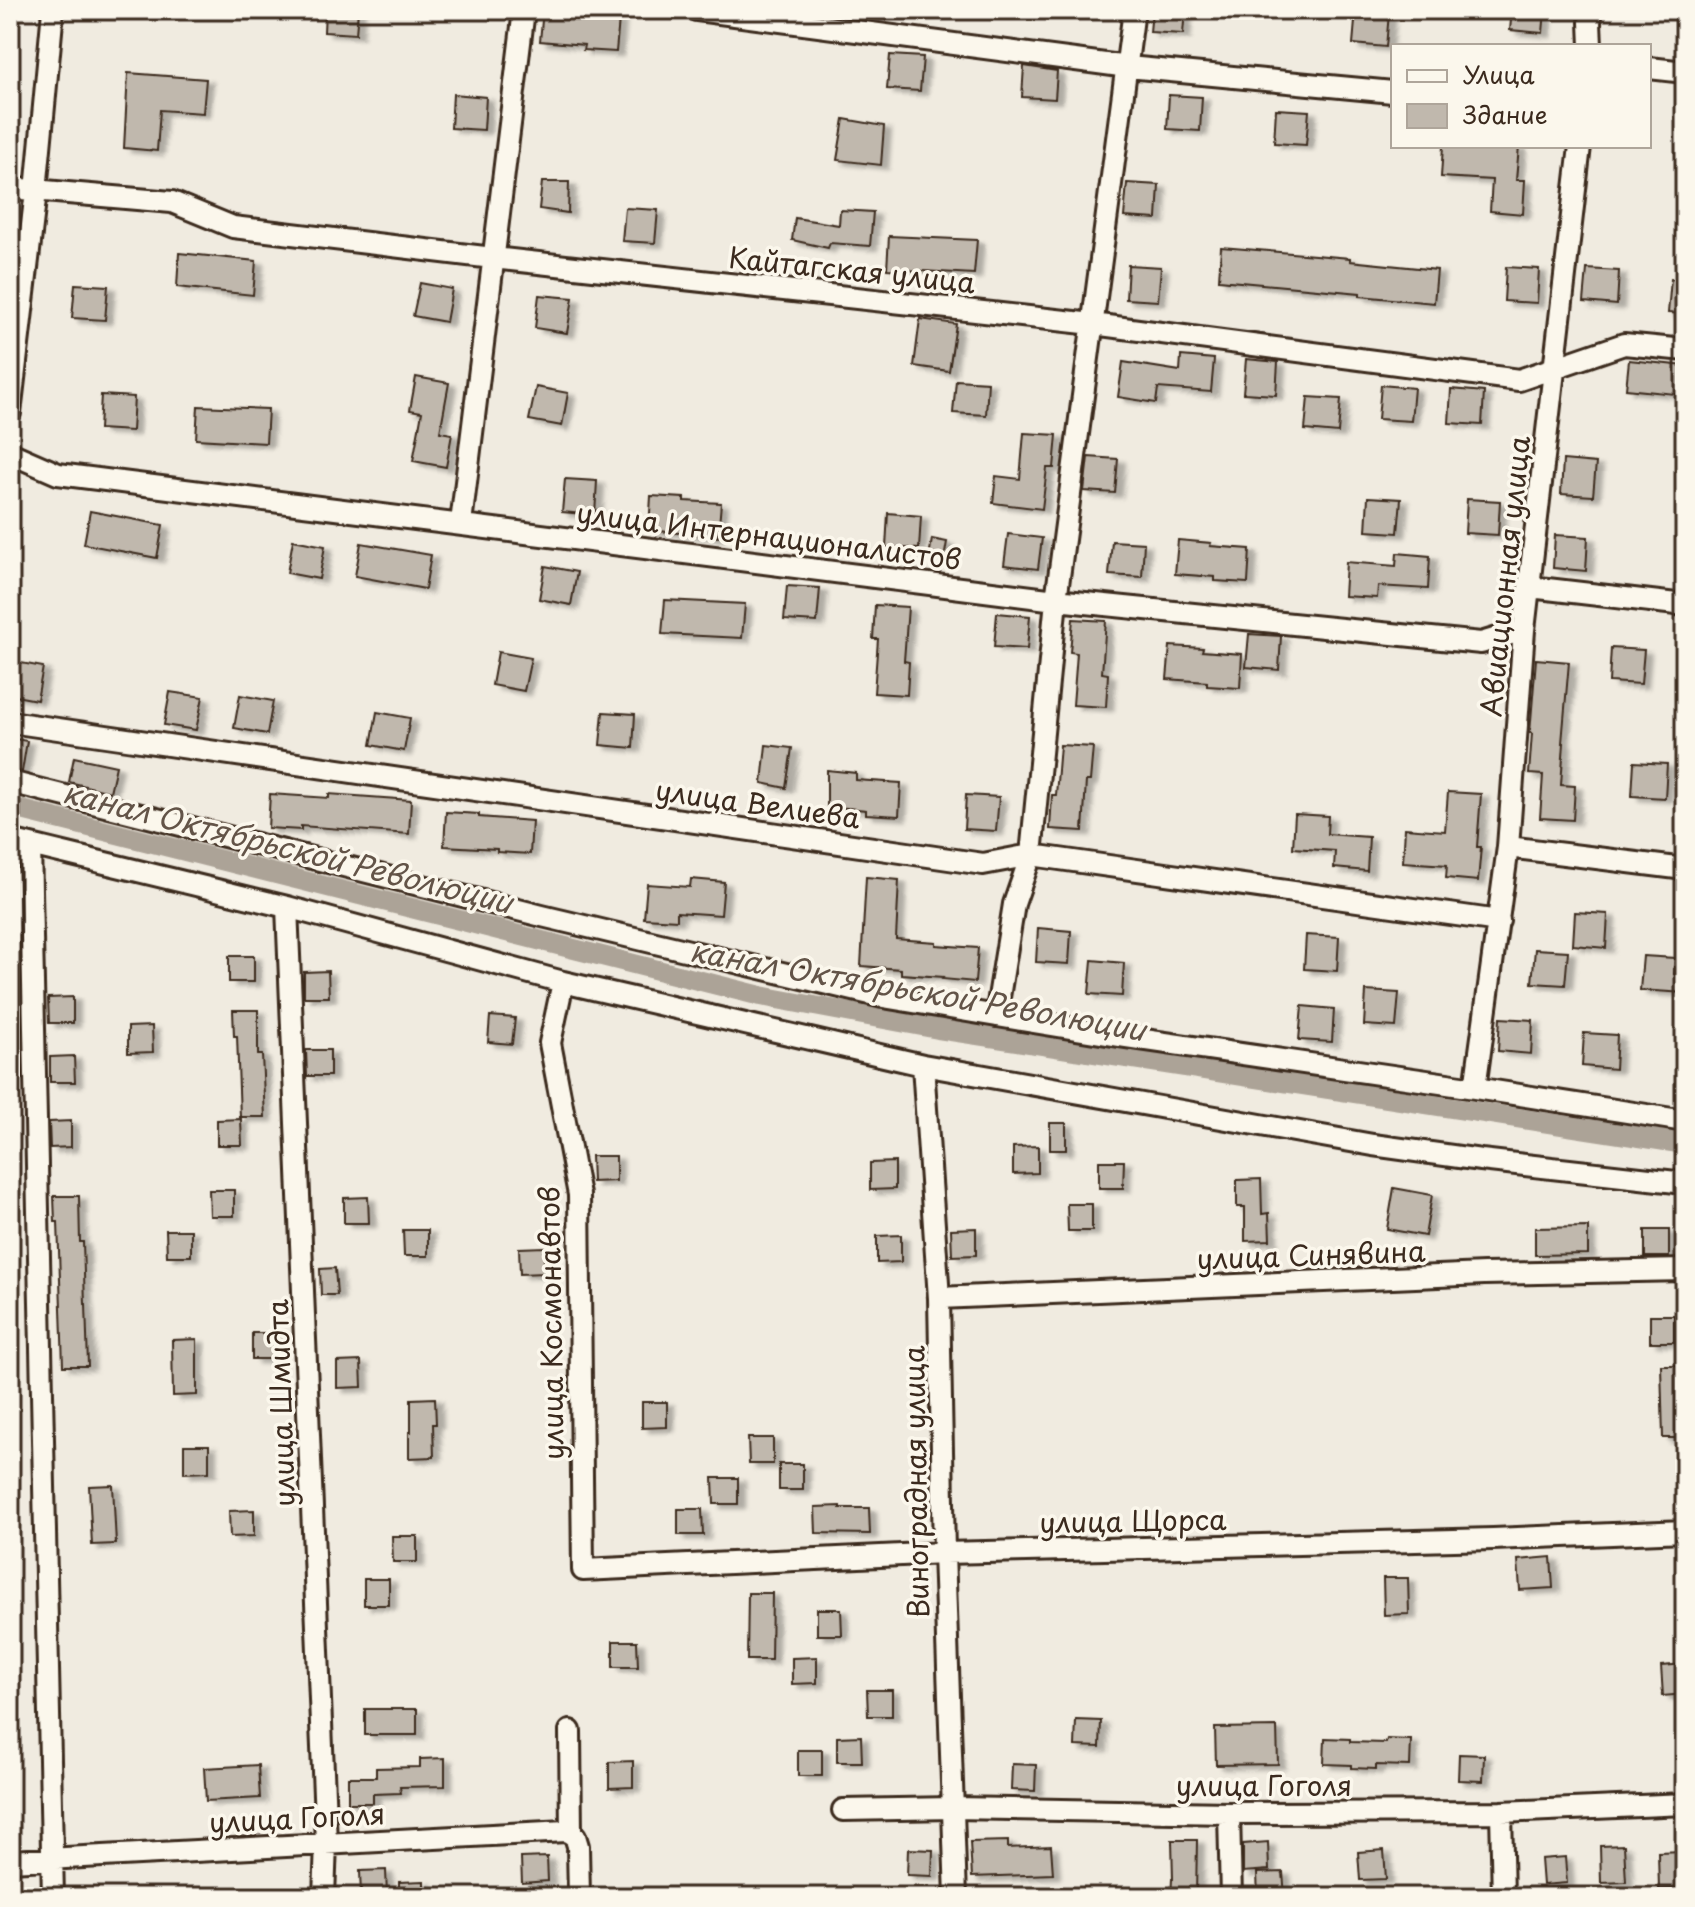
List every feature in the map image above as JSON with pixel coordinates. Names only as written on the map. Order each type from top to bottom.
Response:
[{"type":"street","points":[[10,413],[53,10]]},
{"type":"street","points":[[461,523],[524,10]]},
{"type":"street","points":[[697,10],[1128,67],[1391,92]]},
{"type":"street","points":[[996,1016],[1014,904],[1031,855],[1056,600],[1134,10]]},
{"type":"street","points":[[1591,44],[1592,10]]},
{"type":"street","points":[[1651,68],[1685,72]]},
{"type":"street","name":"Авиационная улица","points":[[1475,1088],[1508,847],[1524,630],[1580,148]]},
{"type":"street","name":"Кайтагская улица","points":[[10,188],[172,202],[233,227],[1093,324],[1519,380],[1624,344],[1685,350]]},
{"type":"street","name":"улица Интернационалистов","points":[[10,453],[58,474],[1056,600],[1481,643],[1524,630]]},
{"type":"street","points":[[1530,587],[1685,605]]},
{"type":"street","name":"улица Велиева","points":[[10,722],[983,864],[1031,855],[1499,921]]},
{"type":"street","points":[[10,782],[542,916],[883,997],[1125,1037],[1685,1121]]},
{"type":"street","points":[[53,1897],[20,843],[287,907],[563,982],[923,1065],[1373,1145],[1685,1183]]},
{"type":"street","points":[[1508,847],[1685,869]]},
{"type":"street","name":"улица Шмидта","points":[[287,907],[326,1843],[324,1897]]},
{"type":"street","name":"улица Космонавтов","points":[[563,982],[550,1043],[579,1195],[583,1570]]},
{"type":"street","name":"Виноградная улица","points":[[923,1065],[939,1298],[956,1897]]},
{"type":"street","name":"улица Синявина","points":[[939,1298],[1484,1274],[1685,1270]]},
{"type":"street","name":"улица Щорса","points":[[583,1570],[944,1553],[1685,1531]]},
{"type":"street","points":[[570,1731],[579,1897]]},
{"type":"street","name":"улица Гоголя","points":[[843,1810],[1501,1812],[1685,1804]]},
{"type":"street","points":[[1501,1812],[1503,1897]]},
{"type":"street","points":[[1229,1813],[1231,1897]]},
{"type":"street","name":"улица Гоголя","points":[[10,1861],[566,1831],[575,1840]]},
{"type":"building","points":[[325,10],[358,10],[356,34],[324,32]]},
{"type":"building","points":[[543,10],[576,10],[575,16],[619,19],[616,52],[583,50],[584,45],[540,41]]},
{"type":"building","points":[[1152,10],[1185,10],[1183,34],[1150,32]]},
{"type":"building","points":[[1356,10],[1389,13],[1386,47],[1353,44]]},
{"type":"building","points":[[1512,10],[1545,10],[1543,33],[1510,30]]},
{"type":"building","points":[[890,55],[923,57],[920,91],[887,89]]},
{"type":"building","points":[[1024,66],[1057,71],[1055,99],[1022,97]]},
{"type":"building","points":[[128,73],[206,79],[203,113],[160,110],[157,151],[124,148]]},
{"type":"building","points":[[453,94],[486,97],[484,130],[451,128]]},
{"type":"building","points":[[1169,95],[1202,97],[1200,131],[1167,129]]},
{"type":"building","points":[[1276,109],[1309,111],[1306,145],[1274,143]]},
{"type":"building","points":[[844,119],[884,126],[881,165],[837,160]]},
{"type":"building","points":[[1443,148],[1519,148],[1516,180],[1525,180],[1523,214],[1490,211],[1492,180],[1441,177]]},
{"type":"building","points":[[542,182],[569,182],[568,213],[539,209]]},
{"type":"building","points":[[1127,183],[1159,185],[1157,219],[1124,217]]},
{"type":"building","points":[[625,208],[658,210],[655,243],[622,241]]},
{"type":"building","points":[[840,210],[873,212],[870,246],[830,243],[828,248],[792,240],[795,218],[839,225]]},
{"type":"building","points":[[889,236],[977,240],[974,274],[887,269]]},
{"type":"building","points":[[1221,247],[1350,258],[1350,261],[1437,270],[1434,303],[1219,280]]},
{"type":"building","points":[[179,253],[256,261],[253,295],[177,287]]},
{"type":"building","points":[[1128,265],[1161,267],[1158,301],[1126,299]]},
{"type":"building","points":[[1506,267],[1539,269],[1537,303],[1504,301]]},
{"type":"building","points":[[1587,269],[1619,271],[1617,305],[1584,302]]},
{"type":"building","points":[[1671,279],[1685,280],[1685,314],[1668,313]]},
{"type":"building","points":[[420,283],[452,289],[446,322],[413,316]]},
{"type":"building","points":[[75,284],[108,286],[105,320],[72,318]]},
{"type":"building","points":[[539,295],[573,298],[567,333],[535,328]]},
{"type":"building","points":[[920,319],[956,324],[949,371],[914,366]]},
{"type":"building","points":[[1181,356],[1214,359],[1211,392],[1158,388],[1156,403],[1118,397],[1123,362],[1180,371]]},
{"type":"building","points":[[1246,359],[1278,362],[1276,395],[1243,393]]},
{"type":"building","points":[[1629,360],[1685,366],[1685,395],[1626,389]]},
{"type":"building","points":[[416,377],[449,383],[440,432],[452,434],[446,467],[413,461],[422,412],[410,410]]},
{"type":"building","points":[[956,380],[988,382],[986,415],[953,413]]},
{"type":"building","points":[[1381,385],[1414,388],[1411,421],[1378,419]]},
{"type":"building","points":[[536,387],[568,393],[562,426],[529,420]]},
{"type":"building","points":[[1451,389],[1484,392],[1482,425],[1449,423]]},
{"type":"building","points":[[101,395],[134,397],[132,431],[99,429]]},
{"type":"building","points":[[1308,397],[1341,399],[1338,433],[1305,430]]},
{"type":"building","points":[[198,406],[268,409],[266,443],[196,439]]},
{"type":"building","points":[[1024,433],[1057,435],[1054,468],[1047,468],[1042,509],[993,503],[996,476],[1020,479]]},
{"type":"building","points":[[1088,457],[1118,459],[1115,493],[1084,491]]},
{"type":"building","points":[[1563,460],[1596,463],[1593,496],[1561,494]]},
{"type":"building","points":[[565,479],[597,481],[595,515],[562,512]]},
{"type":"building","points":[[651,496],[721,503],[718,537],[649,530]]},
{"type":"building","points":[[1368,497],[1401,499],[1398,533],[1366,531]]},
{"type":"building","points":[[1467,499],[1500,501],[1498,535],[1465,533]]},
{"type":"building","points":[[90,511],[163,525],[157,558],[84,544]]},
{"type":"building","points":[[888,513],[921,516],[919,549],[886,547]]},
{"type":"building","points":[[1008,534],[1042,538],[1038,569],[1004,565]]},
{"type":"building","points":[[1555,535],[1588,537],[1586,571],[1553,568]]},
{"type":"building","points":[[932,539],[947,542],[944,559],[929,557]]},
{"type":"building","points":[[293,540],[325,546],[319,579],[287,573]]},
{"type":"building","points":[[1178,540],[1250,549],[1248,583],[1175,574]]},
{"type":"building","points":[[1112,541],[1144,543],[1142,577],[1109,575]]},
{"type":"building","points":[[361,543],[431,555],[425,589],[355,576]]},
{"type":"building","points":[[1397,553],[1430,556],[1428,589],[1378,586],[1377,598],[1344,596],[1346,562],[1396,566]]},
{"type":"building","points":[[545,566],[577,572],[571,605],[539,599]]},
{"type":"building","points":[[787,586],[820,588],[817,622],[784,620]]},
{"type":"building","points":[[665,600],[745,604],[742,638],[662,634]]},
{"type":"building","points":[[875,605],[908,607],[904,661],[909,662],[907,695],[874,693],[878,639],[873,639]]},
{"type":"building","points":[[997,613],[1030,616],[1027,649],[994,647]]},
{"type":"building","points":[[1073,619],[1106,621],[1102,673],[1108,674],[1106,707],[1073,705],[1077,653],[1070,652]]},
{"type":"building","points":[[1249,634],[1281,636],[1279,670],[1246,667]]},
{"type":"building","points":[[1170,646],[1242,654],[1240,688],[1167,679]]},
{"type":"building","points":[[1611,648],[1644,650],[1641,684],[1609,682]]},
{"type":"building","points":[[498,652],[531,658],[524,691],[492,685]]},
{"type":"building","points":[[1536,659],[1569,662],[1561,785],[1575,786],[1573,820],[1540,818],[1543,775],[1529,774]]},
{"type":"building","points":[[10,661],[43,667],[37,700],[10,695]]},
{"type":"building","points":[[170,692],[203,697],[196,730],[164,725]]},
{"type":"building","points":[[240,695],[273,701],[267,734],[234,728]]},
{"type":"building","points":[[377,712],[410,718],[404,751],[371,745]]},
{"type":"building","points":[[603,712],[635,714],[633,748],[600,745]]},
{"type":"building","points":[[10,738],[27,741],[22,772],[10,769]]},
{"type":"building","points":[[766,745],[792,748],[786,788],[762,783]]},
{"type":"building","points":[[1060,745],[1093,747],[1090,781],[1086,781],[1083,831],[1050,829]]},
{"type":"building","points":[[74,757],[116,766],[110,792],[69,782]]},
{"type":"building","points":[[1634,762],[1667,764],[1665,798],[1632,796]]},
{"type":"building","points":[[827,770],[856,773],[856,780],[901,783],[899,816],[866,814],[866,810],[827,806]]},
{"type":"building","points":[[1448,792],[1481,794],[1478,881],[1446,878],[1447,865],[1403,862],[1405,828],[1445,831]]},
{"type":"building","points":[[270,794],[329,798],[329,794],[411,800],[409,834],[301,826],[301,830],[268,828]]},
{"type":"building","points":[[966,795],[999,797],[996,831],[964,829]]},
{"type":"building","points":[[446,812],[532,821],[530,854],[444,846]]},
{"type":"building","points":[[1295,814],[1328,816],[1327,834],[1369,837],[1367,871],[1334,868],[1335,851],[1293,848]]},
{"type":"building","points":[[866,877],[899,880],[896,939],[978,948],[975,982],[901,974],[901,969],[861,966]]},
{"type":"building","points":[[691,879],[724,882],[721,915],[677,912],[677,920],[644,918],[647,884],[690,887]]},
{"type":"building","points":[[1575,912],[1608,914],[1606,948],[1573,945]]},
{"type":"building","points":[[1038,928],[1071,931],[1069,964],[1036,962]]},
{"type":"building","points":[[1306,935],[1339,937],[1337,971],[1304,969]]},
{"type":"building","points":[[1535,949],[1568,951],[1565,985],[1532,983]]},
{"type":"building","points":[[229,956],[254,956],[254,982],[229,982]]},
{"type":"building","points":[[1643,956],[1675,958],[1674,974],[1685,975],[1685,993],[1640,990]]},
{"type":"building","points":[[1092,960],[1124,963],[1122,996],[1089,994]]},
{"type":"building","points":[[328,971],[329,997],[304,997],[304,972]]},
{"type":"building","points":[[1366,991],[1399,993],[1396,1027],[1364,1025]]},
{"type":"building","points":[[73,997],[73,1023],[49,1023],[48,998]]},
{"type":"building","points":[[1302,1006],[1334,1009],[1332,1042],[1299,1040]]},
{"type":"building","points":[[233,1010],[258,1010],[258,1055],[262,1055],[265,1117],[240,1117]]},
{"type":"building","points":[[490,1016],[515,1018],[512,1044],[488,1042]]},
{"type":"building","points":[[1500,1018],[1533,1020],[1531,1054],[1498,1051]]},
{"type":"building","points":[[152,1026],[153,1052],[128,1053],[128,1027]]},
{"type":"building","points":[[1584,1033],[1617,1035],[1615,1069],[1582,1066]]},
{"type":"building","points":[[306,1050],[330,1050],[330,1076],[307,1076]]},
{"type":"building","points":[[74,1056],[75,1082],[50,1082],[50,1057]]},
{"type":"building","points":[[241,1119],[242,1145],[217,1145],[217,1120]]},
{"type":"building","points":[[71,1121],[71,1147],[50,1148],[49,1122]]},
{"type":"building","points":[[1050,1123],[1066,1123],[1066,1150],[1050,1150]]},
{"type":"building","points":[[1038,1146],[1038,1173],[1013,1174],[1013,1147]]},
{"type":"building","points":[[591,1156],[616,1156],[616,1181],[592,1182]]},
{"type":"building","points":[[1099,1161],[1124,1161],[1123,1188],[1099,1188]]},
{"type":"building","points":[[895,1162],[895,1189],[870,1190],[870,1163]]},
{"type":"building","points":[[1261,1179],[1262,1214],[1269,1213],[1270,1240],[1245,1241],[1245,1207],[1237,1207],[1237,1180]]},
{"type":"building","points":[[1394,1188],[1432,1195],[1425,1236],[1387,1229]]},
{"type":"building","points":[[209,1190],[234,1190],[234,1216],[210,1216]]},
{"type":"building","points":[[54,1196],[79,1196],[88,1366],[63,1366],[58,1222],[55,1222]]},
{"type":"building","points":[[368,1197],[369,1223],[344,1223],[344,1198]]},
{"type":"building","points":[[1067,1204],[1092,1204],[1092,1231],[1068,1231]]},
{"type":"building","points":[[1588,1227],[1588,1254],[1535,1255],[1535,1228]]},
{"type":"building","points":[[976,1228],[976,1255],[952,1256],[951,1229]]},
{"type":"building","points":[[166,1230],[191,1230],[191,1256],[167,1256]]},
{"type":"building","points":[[403,1230],[428,1230],[428,1256],[404,1256]]},
{"type":"building","points":[[1645,1230],[1669,1230],[1669,1257],[1645,1257]]},
{"type":"building","points":[[901,1235],[901,1262],[877,1263],[877,1236]]},
{"type":"building","points":[[544,1247],[544,1273],[520,1274],[519,1248]]},
{"type":"building","points":[[335,1268],[337,1295],[321,1295],[320,1269]]},
{"type":"building","points":[[1650,1315],[1674,1315],[1674,1342],[1650,1342]]},
{"type":"building","points":[[252,1333],[276,1333],[276,1359],[252,1359]]},
{"type":"building","points":[[197,1339],[197,1395],[173,1396],[172,1340]]},
{"type":"building","points":[[361,1361],[362,1387],[337,1388],[337,1362]]},
{"type":"building","points":[[1661,1365],[1685,1365],[1685,1438],[1663,1438]]},
{"type":"building","points":[[435,1398],[434,1457],[409,1458],[411,1399]]},
{"type":"building","points":[[642,1402],[667,1402],[667,1427],[642,1428]]},
{"type":"building","points":[[748,1438],[773,1438],[773,1464],[749,1464]]},
{"type":"building","points":[[184,1445],[209,1445],[209,1472],[184,1473]]},
{"type":"building","points":[[779,1464],[803,1464],[803,1490],[779,1490]]},
{"type":"building","points":[[713,1478],[738,1478],[738,1504],[714,1504]]},
{"type":"building","points":[[113,1485],[116,1544],[92,1545],[89,1486]]},
{"type":"building","points":[[815,1507],[869,1508],[870,1534],[816,1533]]},
{"type":"building","points":[[678,1509],[702,1509],[703,1535],[678,1535]]},
{"type":"building","points":[[254,1510],[254,1536],[230,1537],[229,1511]]},
{"type":"building","points":[[392,1536],[417,1536],[417,1562],[393,1562]]},
{"type":"building","points":[[1551,1557],[1553,1588],[1520,1590],[1518,1560]]},
{"type":"building","points":[[1383,1578],[1408,1578],[1409,1614],[1384,1615]]},
{"type":"building","points":[[364,1579],[389,1579],[389,1605],[364,1605]]},
{"type":"building","points":[[748,1593],[772,1593],[771,1660],[747,1660]]},
{"type":"building","points":[[817,1609],[841,1609],[842,1635],[817,1635]]},
{"type":"building","points":[[613,1641],[637,1641],[638,1667],[613,1667]]},
{"type":"building","points":[[817,1657],[817,1683],[792,1684],[792,1658]]},
{"type":"building","points":[[1685,1664],[1685,1694],[1663,1696],[1661,1666]]},
{"type":"building","points":[[867,1690],[892,1690],[892,1716],[868,1716]]},
{"type":"building","points":[[365,1709],[417,1709],[417,1735],[365,1735]]},
{"type":"building","points":[[1076,1720],[1101,1721],[1100,1747],[1075,1746]]},
{"type":"building","points":[[1277,1727],[1278,1764],[1216,1765],[1215,1728]]},
{"type":"building","points":[[861,1736],[862,1762],[837,1762],[837,1737]]},
{"type":"building","points":[[1325,1738],[1386,1743],[1387,1739],[1411,1740],[1410,1766],[1376,1765],[1376,1769],[1324,1764]]},
{"type":"building","points":[[798,1750],[822,1750],[822,1776],[798,1776]]},
{"type":"building","points":[[1459,1754],[1484,1755],[1483,1781],[1458,1780]]},
{"type":"building","points":[[445,1758],[445,1786],[400,1787],[401,1793],[373,1794],[373,1803],[348,1803],[348,1777],[376,1777],[376,1768],[420,1767],[420,1759]]},
{"type":"building","points":[[633,1761],[633,1787],[609,1788],[609,1762]]},
{"type":"building","points":[[1012,1764],[1036,1765],[1035,1791],[1011,1790]]},
{"type":"building","points":[[258,1765],[260,1798],[206,1801],[204,1768]]},
{"type":"building","points":[[1172,1840],[1197,1840],[1196,1897],[1171,1897]]},
{"type":"building","points":[[1008,1841],[1008,1848],[1051,1846],[1053,1874],[972,1877],[970,1842]]},
{"type":"building","points":[[1268,1842],[1269,1870],[1243,1872],[1243,1844]]},
{"type":"building","points":[[1624,1845],[1626,1882],[1601,1883],[1600,1846]]},
{"type":"building","points":[[908,1849],[933,1850],[932,1876],[907,1875]]},
{"type":"building","points":[[1384,1850],[1386,1879],[1360,1880],[1358,1852]]},
{"type":"building","points":[[1683,1851],[1684,1888],[1659,1889],[1658,1852]]},
{"type":"building","points":[[547,1857],[548,1881],[522,1883],[521,1858]]},
{"type":"building","points":[[1565,1857],[1567,1883],[1543,1885],[1541,1859]]},
{"type":"building","points":[[386,1870],[387,1894],[361,1895],[360,1871]]},
{"type":"building","points":[[1283,1872],[1285,1897],[1258,1897],[1257,1873]]},
{"type":"building","points":[[424,1881],[424,1897],[399,1897],[399,1882]]},
{"type":"waterway","name":"канал Октябрьской Революции","points":[[10,807],[761,996],[938,1029],[1685,1144]]}]
